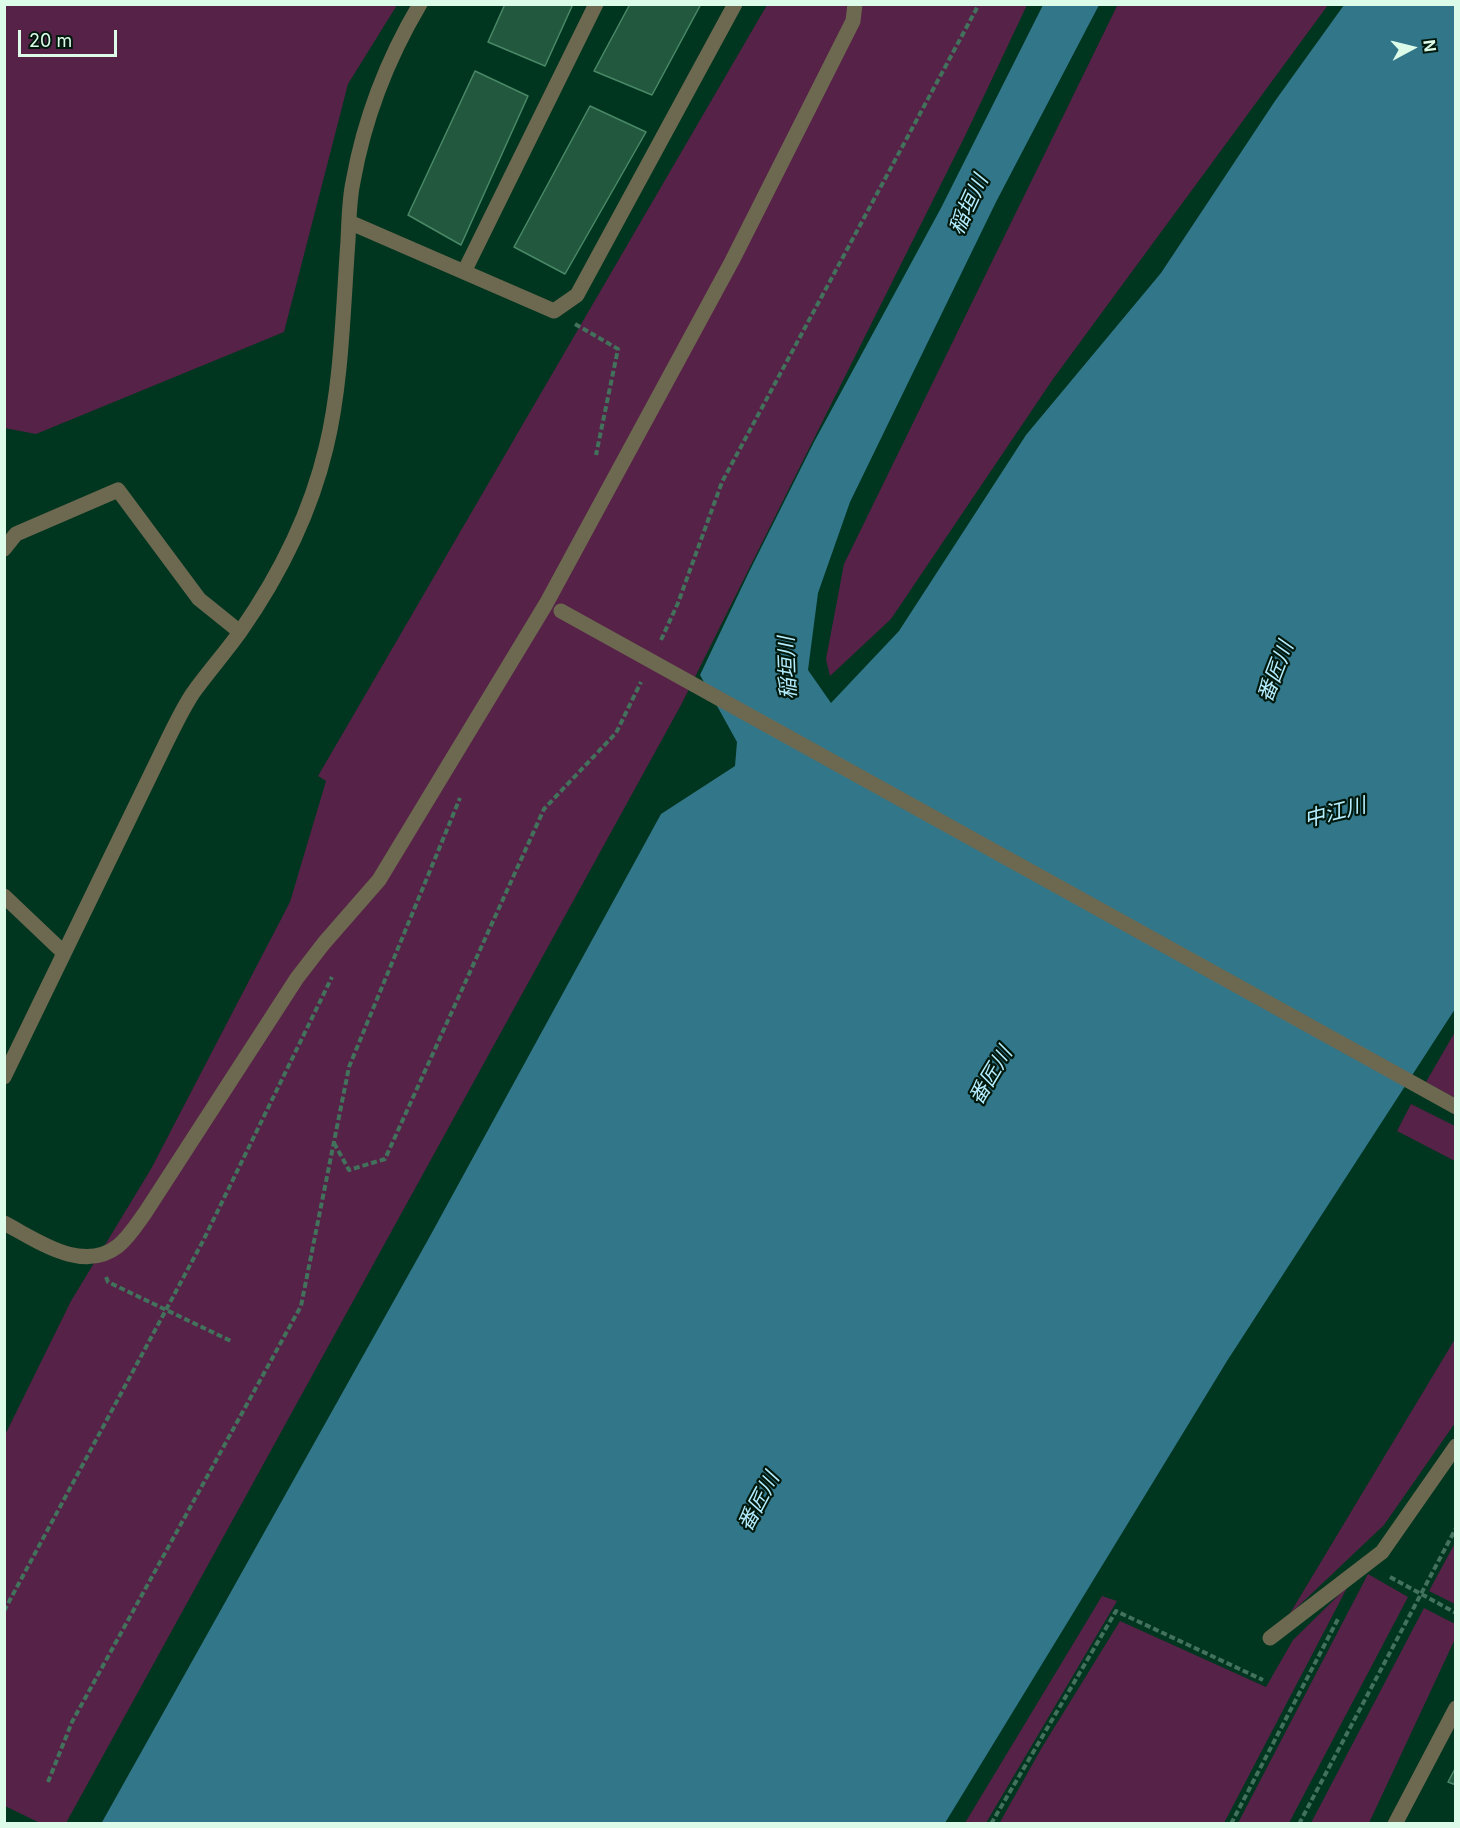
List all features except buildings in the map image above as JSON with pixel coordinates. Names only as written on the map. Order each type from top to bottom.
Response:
[{"type":"street","points":[[6,1072],[167,741],[193,694],[240,632],[281,565],[314,494],[327,446],[334,406],[352,184],[369,120],[394,55],[420,4]]},
{"type":"street","points":[[464,272],[596,4]]},
{"type":"street","points":[[349,222],[554,311],[577,295],[735,4]]},
{"type":"street","points":[[4,1223],[65,1254],[94,1256],[106,1253],[117,1246],[130,1234],[297,978],[379,880],[546,604],[732,261],[797,135],[853,21],[855,4]]},
{"type":"street","points":[[4,549],[16,534],[118,490],[199,599],[240,632]]},
{"type":"street","points":[[546,604],[1455,1107]]},
{"type":"street","points":[[4,896],[64,953]]},
{"type":"street","points":[[1270,1638],[1382,1552],[1455,1446]]},
{"type":"street","points":[[1395,1824],[1455,1708]]},
{"type":"path","points":[[658,646],[678,603],[722,482],[980,4]]},
{"type":"path","points":[[554,311],[618,349],[593,473],[603,499]]},
{"type":"path","points":[[334,1143],[349,1170],[385,1159],[544,809],[616,733],[642,679]]},
{"type":"path","points":[[48,1782],[72,1722],[301,1306],[349,1067],[462,788]]},
{"type":"path","points":[[4,1611],[203,1241],[332,976]]},
{"type":"path","points":[[94,1256],[108,1282],[233,1341]]},
{"type":"path","points":[[1299,1824],[1455,1528]]},
{"type":"path","points":[[1366,1565],[1420,1592],[1455,1613]]},
{"type":"path","points":[[991,1824],[1116,1611],[1263,1680]]},
{"type":"path","points":[[1231,1824],[1339,1616]]},
{"type":"shaded area","points":[[1118,4],[1328,5],[1053,379],[891,619],[830,676],[826,659],[844,564]]},
{"type":"shaded area","points":[[4,5],[397,5],[348,84],[284,332],[36,434],[5,428]]},
{"type":"shaded area","points":[[767,5],[1027,5],[965,136],[681,705],[66,1823],[40,1823],[5,1806],[4,1437],[71,1301],[151,1169],[290,902],[326,781],[318,776]]},
{"type":"shaded area","points":[[1455,1032],[1455,1098],[1426,1082]]},
{"type":"shaded area","points":[[1411,1104],[1455,1126],[1455,1161],[1397,1131]]},
{"type":"shaded area","points":[[1455,1339],[1455,1423],[1384,1525],[1289,1615]]},
{"type":"shaded area","points":[[1455,1543],[1455,1604],[1429,1591]]},
{"type":"shaded area","points":[[1368,1574],[1408,1597],[1289,1823],[1238,1823]]},
{"type":"shaded area","points":[[1348,1586],[1224,1823],[999,1824],[1041,1749],[1120,1621],[1266,1687],[1293,1640]]},
{"type":"shaded area","points":[[1102,1596],[1117,1601],[986,1823],[965,1823]]},
{"type":"shaded area","points":[[1424,1608],[1455,1624],[1455,1639],[1369,1823],[1311,1823]]},
{"type":"water","points":[[1043,5],[1099,5],[996,202],[850,502],[818,593],[808,670],[831,703],[899,631],[1026,435],[1161,273],[1275,101],[1344,5],[1455,5],[1455,1009],[1227,1361],[945,1823],[101,1824],[429,1238],[661,814],[735,766],[737,742],[700,675],[814,442],[941,208]]},
{"type":"water label","name":"稲垣川","points":[[969,205]]},
{"type":"water label","name":"稲垣川","points":[[788,668]]},
{"type":"water label","name":"番匠川","points":[[1276,672]]},
{"type":"water label","name":"中江川","points":[[1335,813]]},
{"type":"water label","name":"番匠川","points":[[991,1076]]},
{"type":"water label","name":"番匠川","points":[[759,1502]]}]
